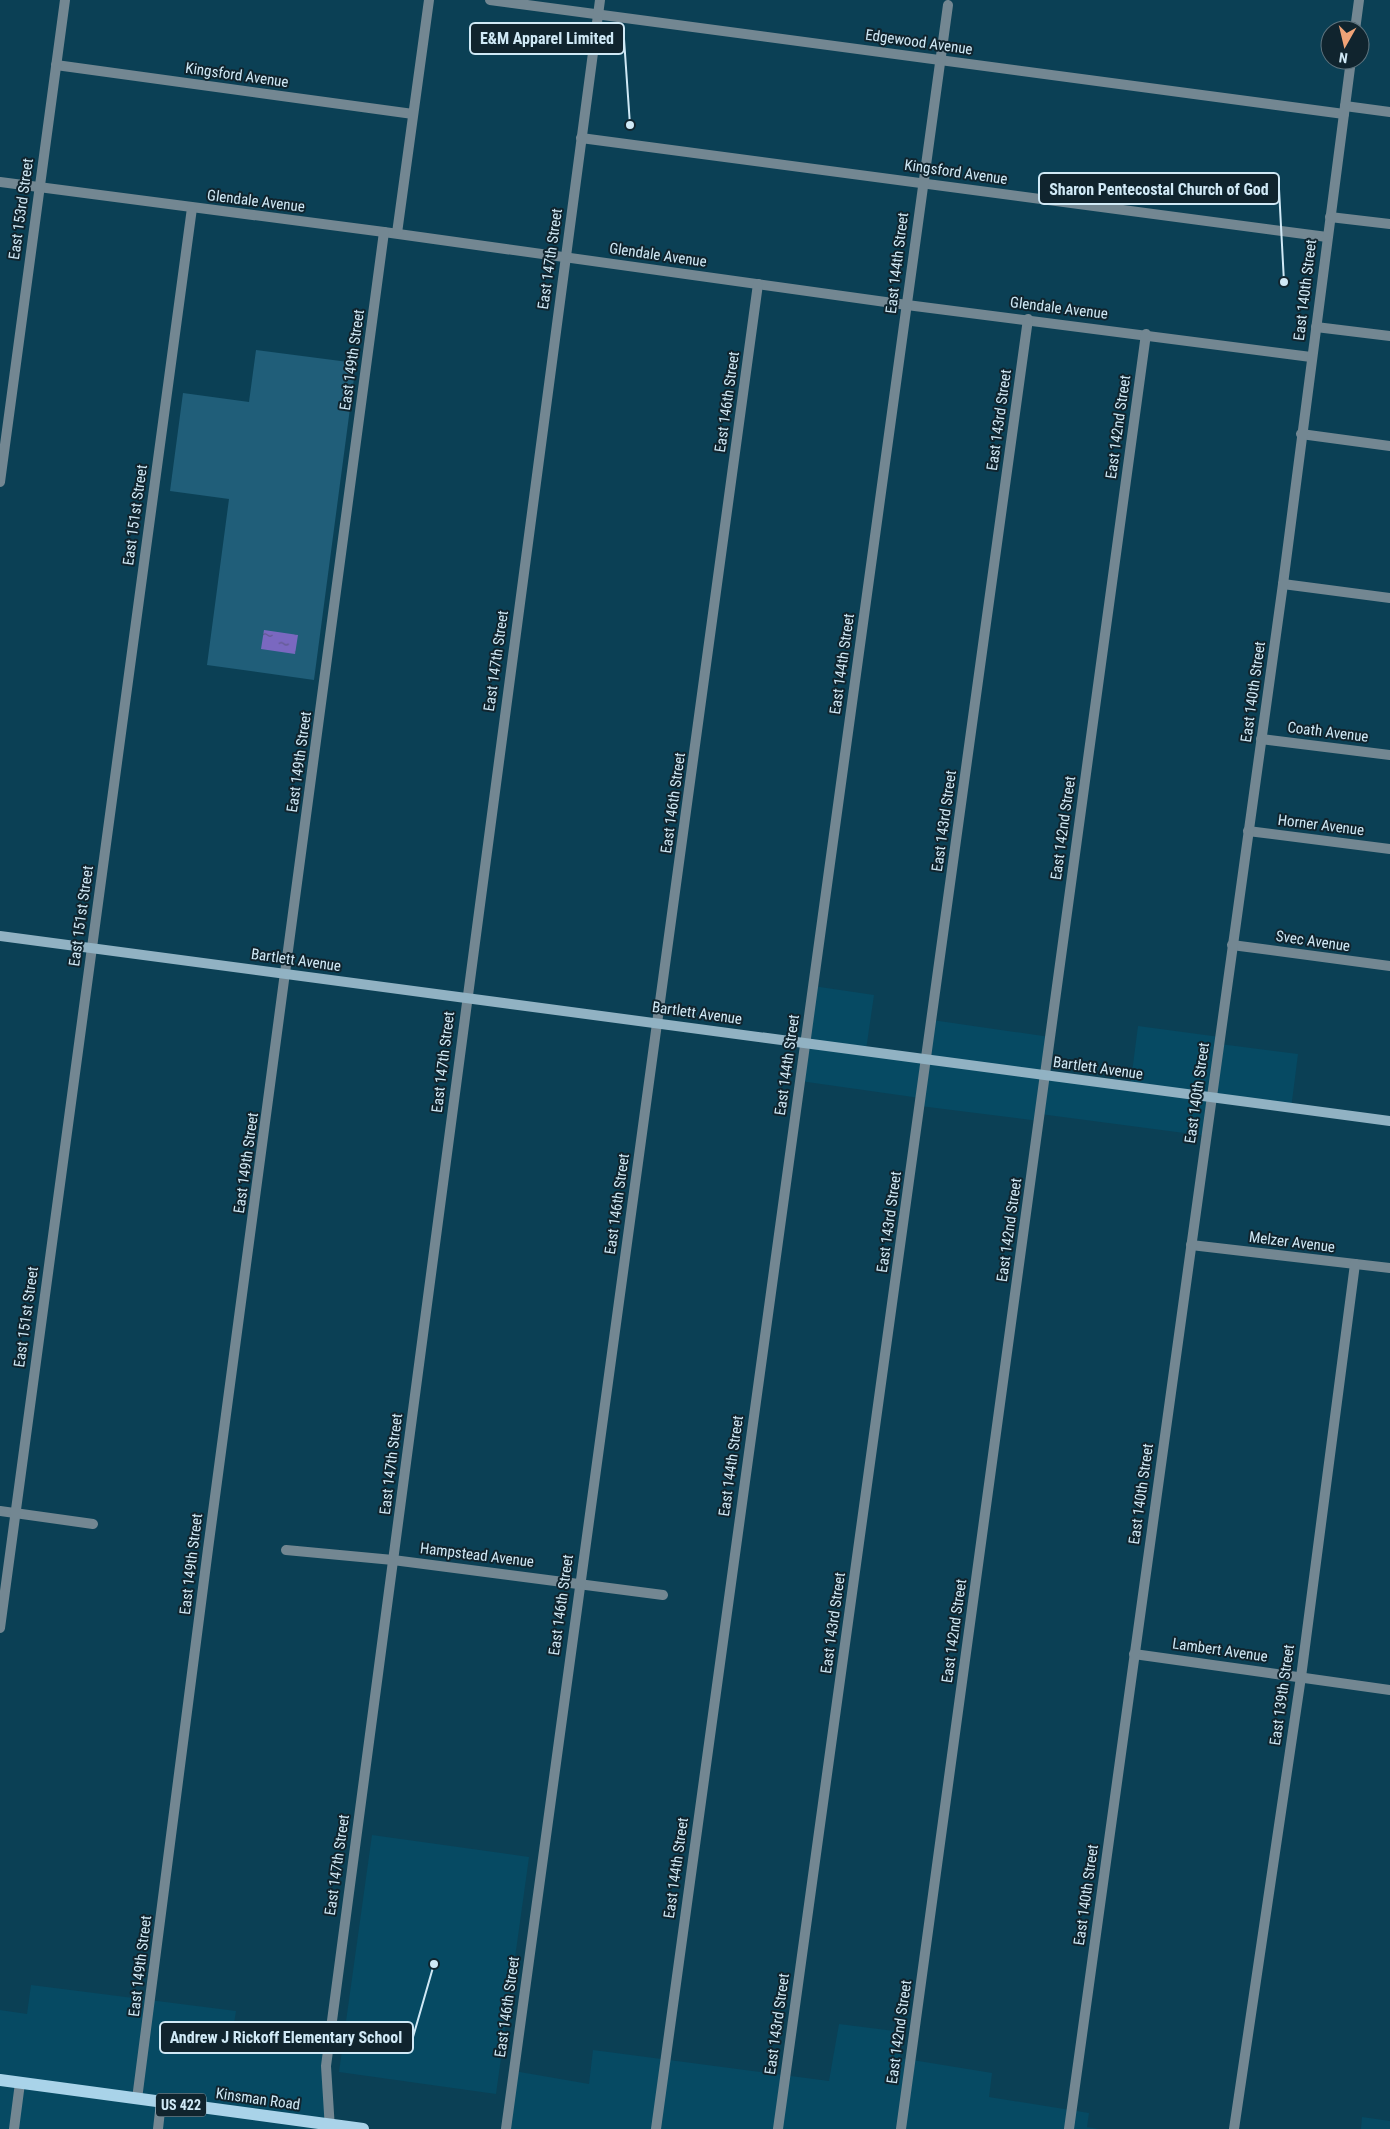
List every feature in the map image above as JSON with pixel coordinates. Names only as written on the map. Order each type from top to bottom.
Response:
[{"type":"main road","name":"Kinsman Road","points":[[0,2080],[331,2127],[363,2129]]},
{"type":"street","name":"East 153rd Street","points":[[0,482],[65,0]]},
{"type":"street","points":[[397,234],[429,0]]},
{"type":"street","name":"Edgewood Avenue","points":[[490,0],[940,60],[1345,110],[1390,112]]},
{"type":"street","name":"East 147th Street","points":[[331,2127],[326,2066],[466,998],[600,0]]},
{"type":"street","points":[[1356,20],[1359,0]]},
{"type":"street","name":"East 144th Street","points":[[656,2129],[948,6]]},
{"type":"street","name":"Kingsford Avenue","points":[[56,66],[413,114]]},
{"type":"street","name":"East 140th Street","points":[[1069,2129],[1283,584],[1350,70]]},
{"type":"street","name":"Kingsford Avenue","points":[[581,138],[1327,237]]},
{"type":"street","name":"Glendale Avenue","points":[[0,182],[384,232],[907,305],[1146,334],[1311,357]]},
{"type":"street","name":"East 151st Street","points":[[0,1628],[192,208]]},
{"type":"street","points":[[1330,217],[1390,224]]},
{"type":"street","name":"East 149th Street","points":[[137,2098],[208,1549],[384,232]]},
{"type":"street","name":"East 146th Street","points":[[506,2129],[758,284]]},
{"type":"street","name":"East 143rd Street","points":[[778,2129],[1028,319]]},
{"type":"street","points":[[1316,327],[1390,336]]},
{"type":"street","name":"East 142nd Street","points":[[901,2129],[1146,334]]},
{"type":"street","points":[[1301,434],[1390,446]]},
{"type":"street","points":[[1283,584],[1390,598]]},
{"type":"street","name":"Coath Avenue","points":[[1261,739],[1390,755]]},
{"type":"street","name":"Horner Avenue","points":[[1248,831],[1390,849]]},
{"type":"street","name":"Bartlett Avenue","points":[[0,936],[805,1042],[1390,1122]]},
{"type":"street","name":"Svec Avenue","points":[[1232,945],[1390,966]]},
{"type":"street","name":"Melzer Avenue","points":[[1191,1245],[1390,1268]]},
{"type":"street","name":"East 139th Street","points":[[1234,2129],[1300,1677],[1355,1264]]},
{"type":"street","points":[[0,1511],[93,1524]]},
{"type":"street","name":"Hampstead Avenue","points":[[286,1550],[393,1560],[663,1595]]},
{"type":"street","name":"Lambert Avenue","points":[[1134,1654],[1390,1690]]},
{"type":"street","points":[[14,2129],[20,2083]]},
{"type":"street","points":[[158,2129],[161,2102]]},
{"type":"shaded area","points":[[256,350],[356,363],[314,680],[207,665],[229,499],[170,491],[183,393],[249,402]]},
{"type":"shaded area","points":[[813,986],[874,995],[866,1050],[926,1059],[932,1020],[1050,1037],[1045,1076],[1130,1088],[1138,1026],[1220,1037],[1220,1044],[1298,1054],[1291,1109],[1212,1099],[1207,1136],[1040,1114],[1039,1121],[920,1106],[920,1098],[800,1081]]},
{"type":"shaded area","points":[[372,1835],[529,1857],[496,2094],[339,2072]]},
{"type":"shaded area","points":[[31,1985],[236,2011],[231,2042],[328,2053],[331,2125],[363,2129],[0,2129],[0,2010],[27,2014]]},
{"type":"shaded area","points":[[839,2024],[902,2032],[900,2058],[992,2073],[989,2097],[1089,2113],[1087,2127],[1099,2129],[506,2129],[514,2071],[589,2084],[593,2050],[829,2081]]},
{"type":"shaded area","points":[[1362,2117],[1390,2121],[1390,2129],[1361,2129]]},
{"type":"water","points":[[264,630],[298,635],[295,654],[261,649]]},
{"type":"place","name":"E&M Apparel Limited","points":[[630,125]]},
{"type":"place","name":"Sharon Pentecostal Church of God","points":[[1284,282]]},
{"type":"place","name":"Andrew J Rickoff Elementary School","points":[[434,1964]]}]
